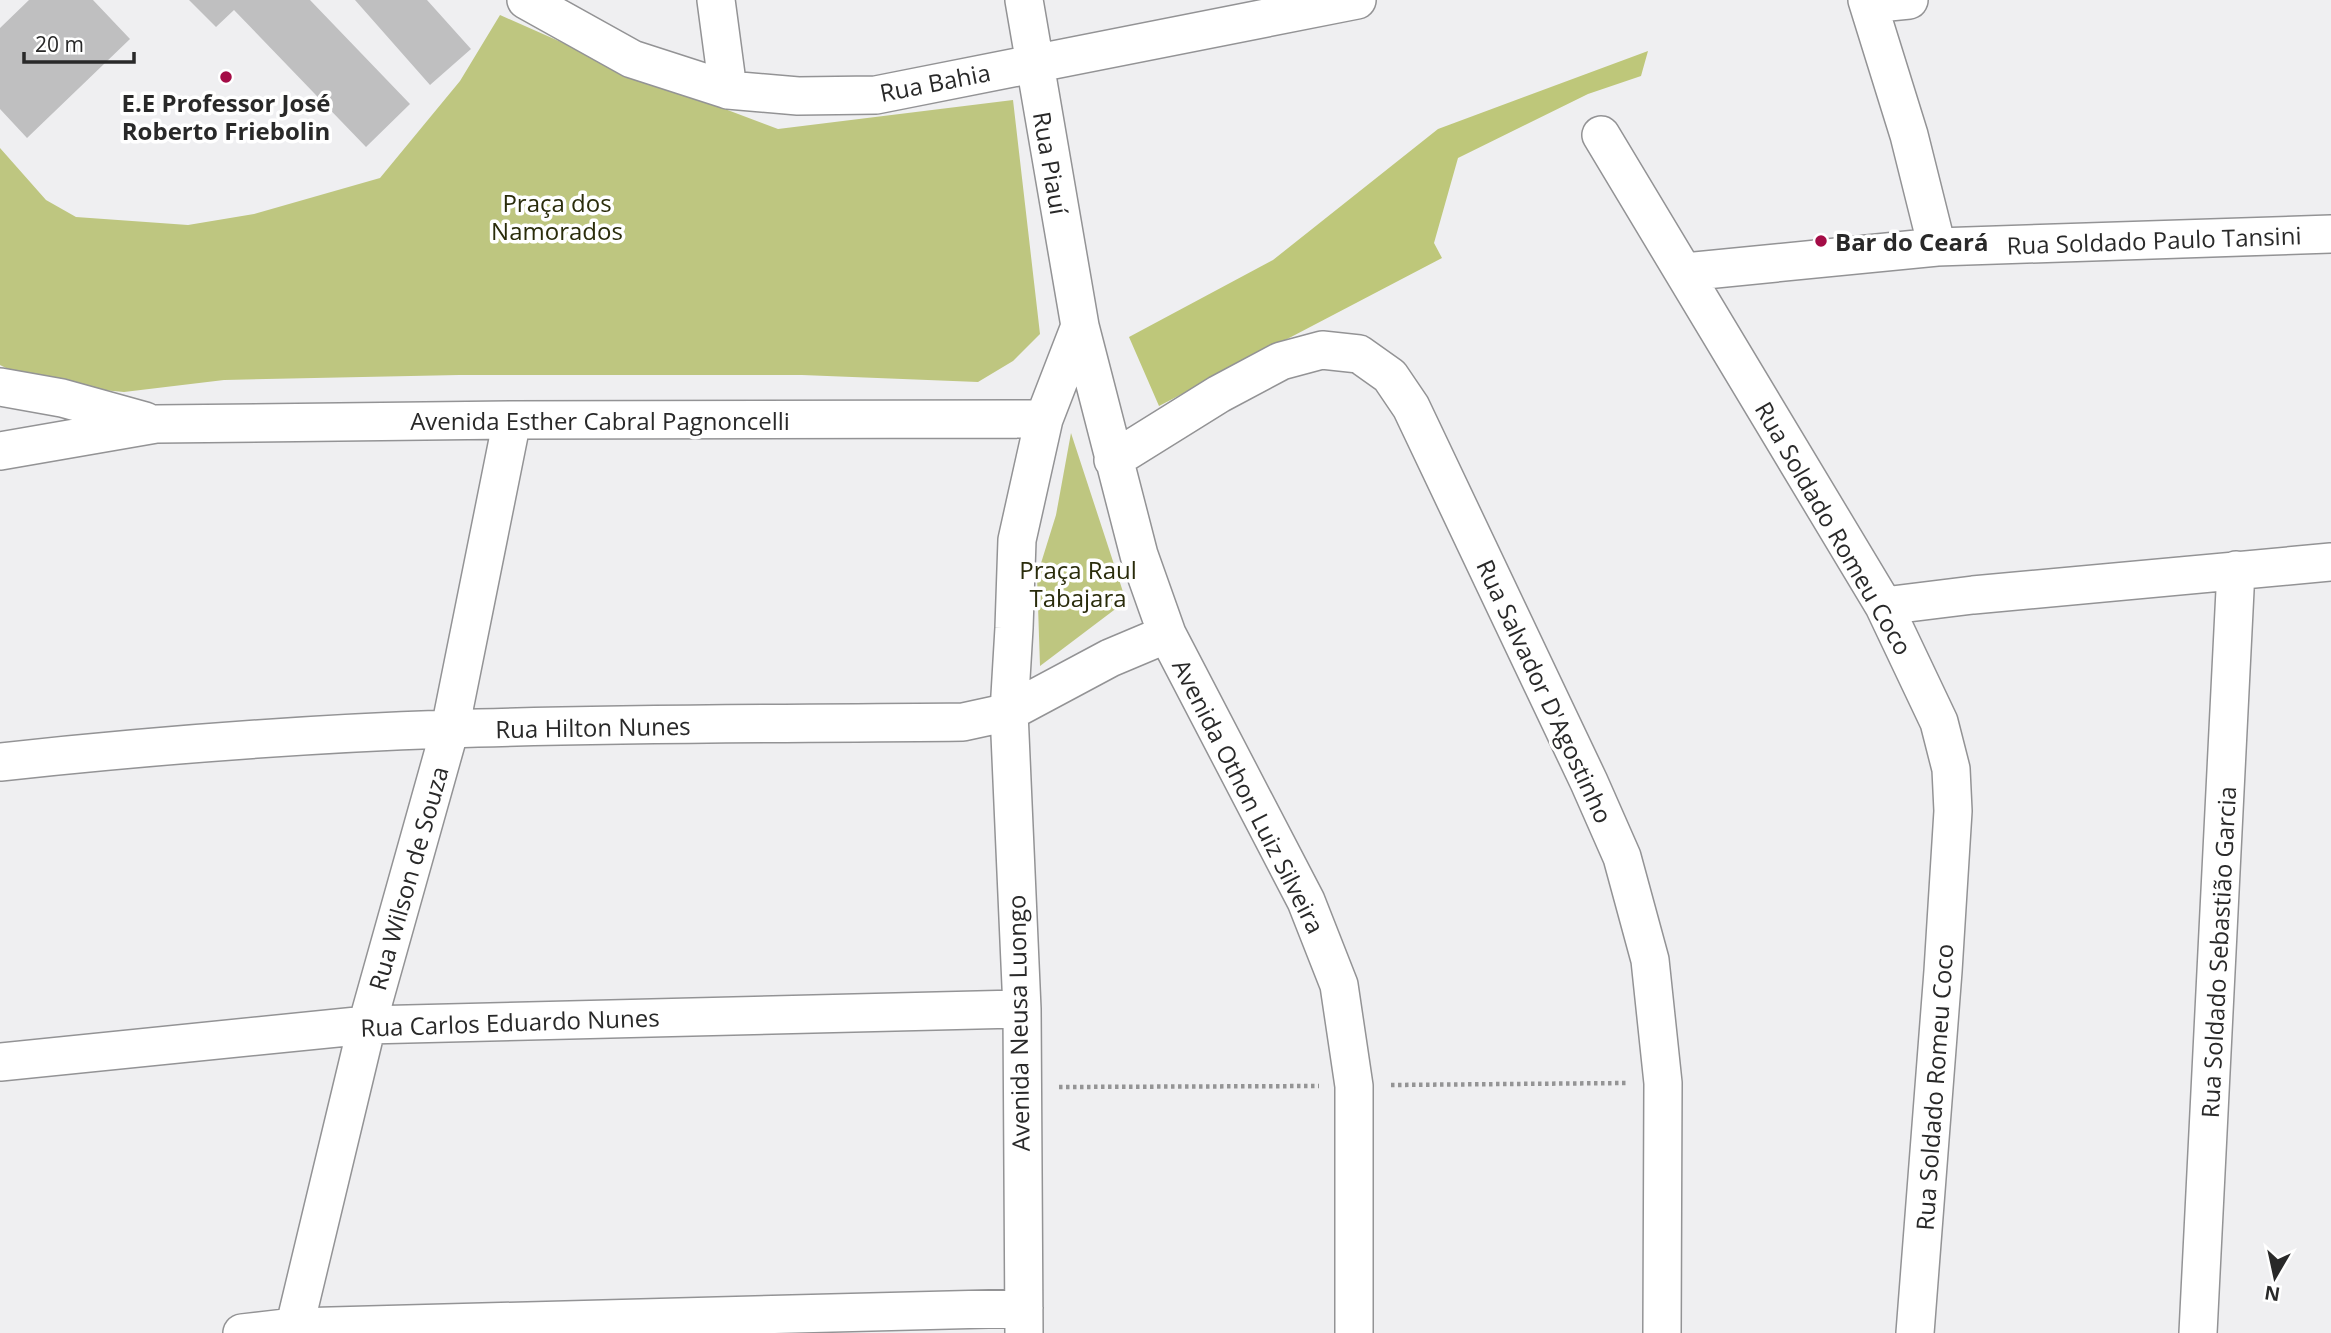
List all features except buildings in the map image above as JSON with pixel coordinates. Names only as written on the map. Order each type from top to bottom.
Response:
[{"type":"street","name":"Rua Bahia","points":[[526,0],[632,59],[729,90],[798,96],[876,95],[1357,0]]},
{"type":"street","points":[[716,0],[729,90]]},
{"type":"street","name":"Rua Piauí","points":[[1024,0],[1080,326]]},
{"type":"street","points":[[1909,0],[1868,2],[1909,135],[1937,247]]},
{"type":"street","name":"Rua Soldado Romeu Coco","points":[[1601,135],[1884,606],[1939,722],[1951,769],[1953,811],[1915,1333]]},
{"type":"street","name":"Rua Soldado Paulo Tansini","points":[[1685,272],[1937,247],[2331,234]]},
{"type":"street","points":[[1009,712],[1017,540],[1044,419],[1080,326]]},
{"type":"street","points":[[1080,326],[1139,555],[1167,634]]},
{"type":"street","name":"Rua Salvador D'Agostinho","points":[[1113,460],[1219,394],[1271,366],[1322,350],[1359,354],[1390,376],[1411,407],[1622,857],[1650,960],[1663,1083],[1662,1333]]},
{"type":"street","points":[[0,387],[62,398],[156,424]]},
{"type":"street","name":"Avenida Esther Cabral Pagnoncelli","points":[[156,424],[1044,419]]},
{"type":"street","name":"Rua Wilson de Souza","points":[[294,1330],[367,1025],[450,729],[512,420]]},
{"type":"street","points":[[0,451],[156,424]]},
{"type":"street","points":[[1884,606],[1973,595],[2331,562]]},
{"type":"street","name":"Rua Soldado Sebastião Garcia","points":[[2198,1333],[2236,570]]},
{"type":"street","name":"Rua Hilton Nunes","points":[[0,762],[112,750],[300,736],[450,729],[963,722],[1009,712],[1110,658],[1167,634]]},
{"type":"street","name":"Avenida Othon Luiz Silveira","points":[[1167,634],[1306,901],[1339,985],[1354,1086],[1354,1333]]},
{"type":"street","name":"Avenida Neusa Luongo","points":[[1009,712],[1022,1009],[1024,1321]]},
{"type":"street","name":"Rua Carlos Eduardo Nunes","points":[[0,1062],[367,1025],[1022,1009]]},
{"type":"street","points":[[242,1333],[294,1330],[1024,1321]]},
{"type":"green space","name":"Praça dos Namorados","points":[[500,15],[640,77],[778,129],[1013,100],[1040,334],[1013,361],[978,382],[802,375],[459,375],[224,380],[124,392],[38,384],[0,365],[0,148],[46,200],[76,217],[188,225],[254,214],[380,178],[460,81]]},
{"type":"green space","points":[[1648,51],[1641,76],[1588,94],[1458,158],[1434,243],[1442,258],[1159,406],[1129,337],[1273,260],[1438,129]]},
{"type":"green space","name":"Praça Raul Tabajara","points":[[1071,433],[1126,601],[1040,666],[1037,576],[1056,515]]},
{"type":"place","name":"E.E Professor José Roberto Friebolin","points":[[226,77]]},
{"type":"place","name":"Bar do Ceará","points":[[1821,241]]}]
